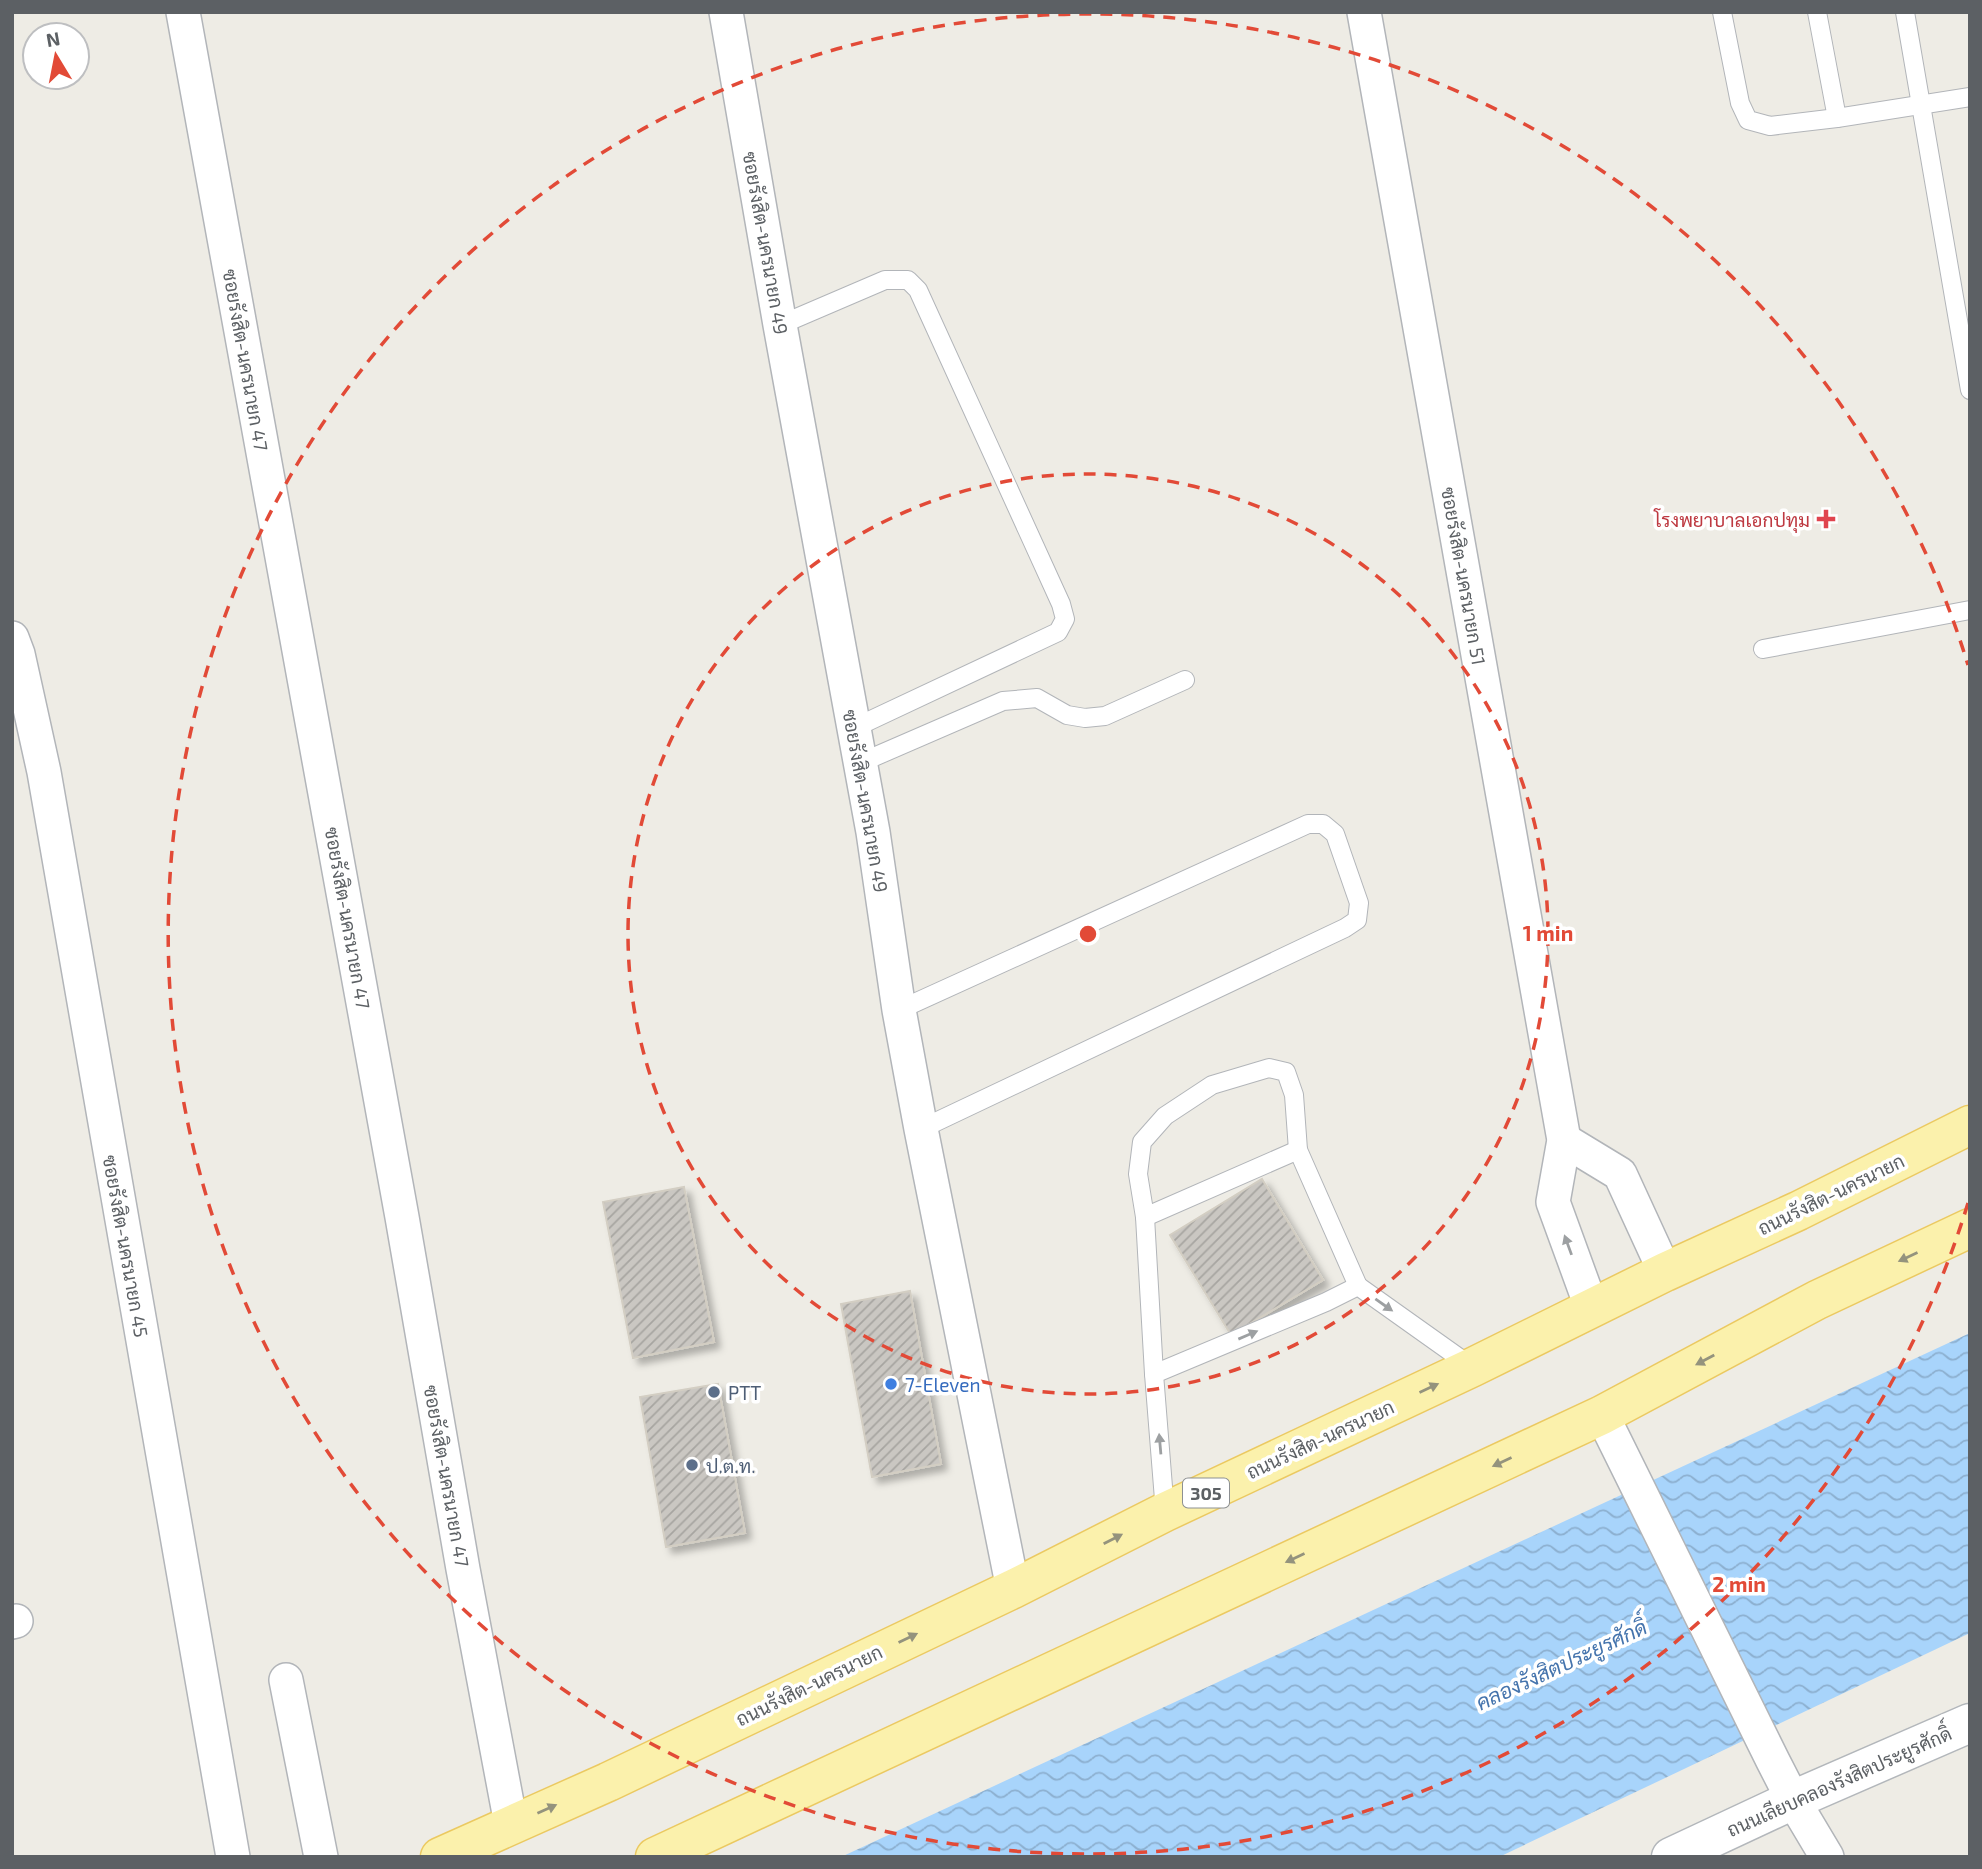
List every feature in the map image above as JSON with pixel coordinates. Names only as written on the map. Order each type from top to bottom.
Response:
[{"type":"main road","name":"ถนนรังสิต-นครนายก","points":[[440,1857],[608,1782],[1013,1589],[1165,1512],[1798,1211],[1970,1125]]},
{"type":"main road","points":[[655,1857],[1602,1415],[1817,1300],[1970,1228]]},
{"type":"street","name":"ซอยรังสิต-นครนายก 47","points":[[183,12],[511,1824]]},
{"type":"street","name":"ซอยรังสิต-นครนายก 49","points":[[726,12],[860,762],[899,1010],[1013,1589]]},
{"type":"street","name":"ซอยรังสิต-นครนายก 51","points":[[1364,12],[1564,1140],[1553,1202],[1592,1309]]},
{"type":"street","name":"ซอยรังสิต-นครนายก 45","points":[[12,638],[44,772],[233,1857]]},
{"type":"street","points":[[1564,1140],[1620,1174],[1665,1272]]},
{"type":"street","points":[[1602,1415],[1773,1761],[1827,1857]]},
{"type":"street","points":[[286,1680],[321,1857]]},
{"type":"street","name":"ถนนเลียบคลองรังสิตประยูรศักดิ์","points":[[1671,1857],[1793,1800],[1970,1723]]},
{"type":"lane","points":[[1723,12],[1740,103],[1748,120],[1770,126],[1970,97]]},
{"type":"lane","points":[[1817,12],[1837,118]]},
{"type":"lane","points":[[1905,12],[1970,390]]},
{"type":"lane","points":[[780,325],[884,281],[908,280],[918,290],[1055,591],[1065,619],[1058,632],[854,728]]},
{"type":"lane","points":[[1763,649],[1970,610]]},
{"type":"lane","points":[[860,762],[1003,701],[1021,697],[1037,698],[1067,715],[1085,718],[1105,716],[1185,680]]},
{"type":"lane","points":[[899,1010],[1308,824],[1323,824],[1335,834],[1359,903],[1357,920],[1345,928],[921,1129]]},
{"type":"lane","points":[[1165,1512],[1145,1217],[1138,1174],[1142,1142],[1166,1115],[1212,1085],[1269,1068],[1286,1072],[1294,1095],[1298,1150],[1358,1286],[1473,1367]]},
{"type":"lane","points":[[1145,1217],[1298,1150]]},
{"type":"lane","points":[[1154,1374],[1358,1286]]},
{"type":"water","name":"คลองรังสิตประยูรศักดิ์","points":[[1970,1333],[1970,1633],[1499,1857],[841,1857]]},
{"type":"building","points":[[1262,1179],[1323,1280],[1231,1335],[1170,1235]]},
{"type":"building","points":[[684,1187],[714,1342],[633,1358],[603,1202]]},
{"type":"building","name":"7-Eleven","points":[[910,1291],[941,1464],[872,1477],[841,1304]]},
{"type":"building","name":"ป.ต.ท.","points":[[718,1384],[745,1533],[666,1547],[640,1397]]},
{"type":"place","name":"โรงพยาบาลเอกปทุม","points":[[1826,519]]},
{"type":"place","name":"7-Eleven","points":[[891,1384]]},
{"type":"place","name":"PTT","points":[[714,1392]]},
{"type":"place","name":"ป.ต.ท.","points":[[692,1465]]}]
